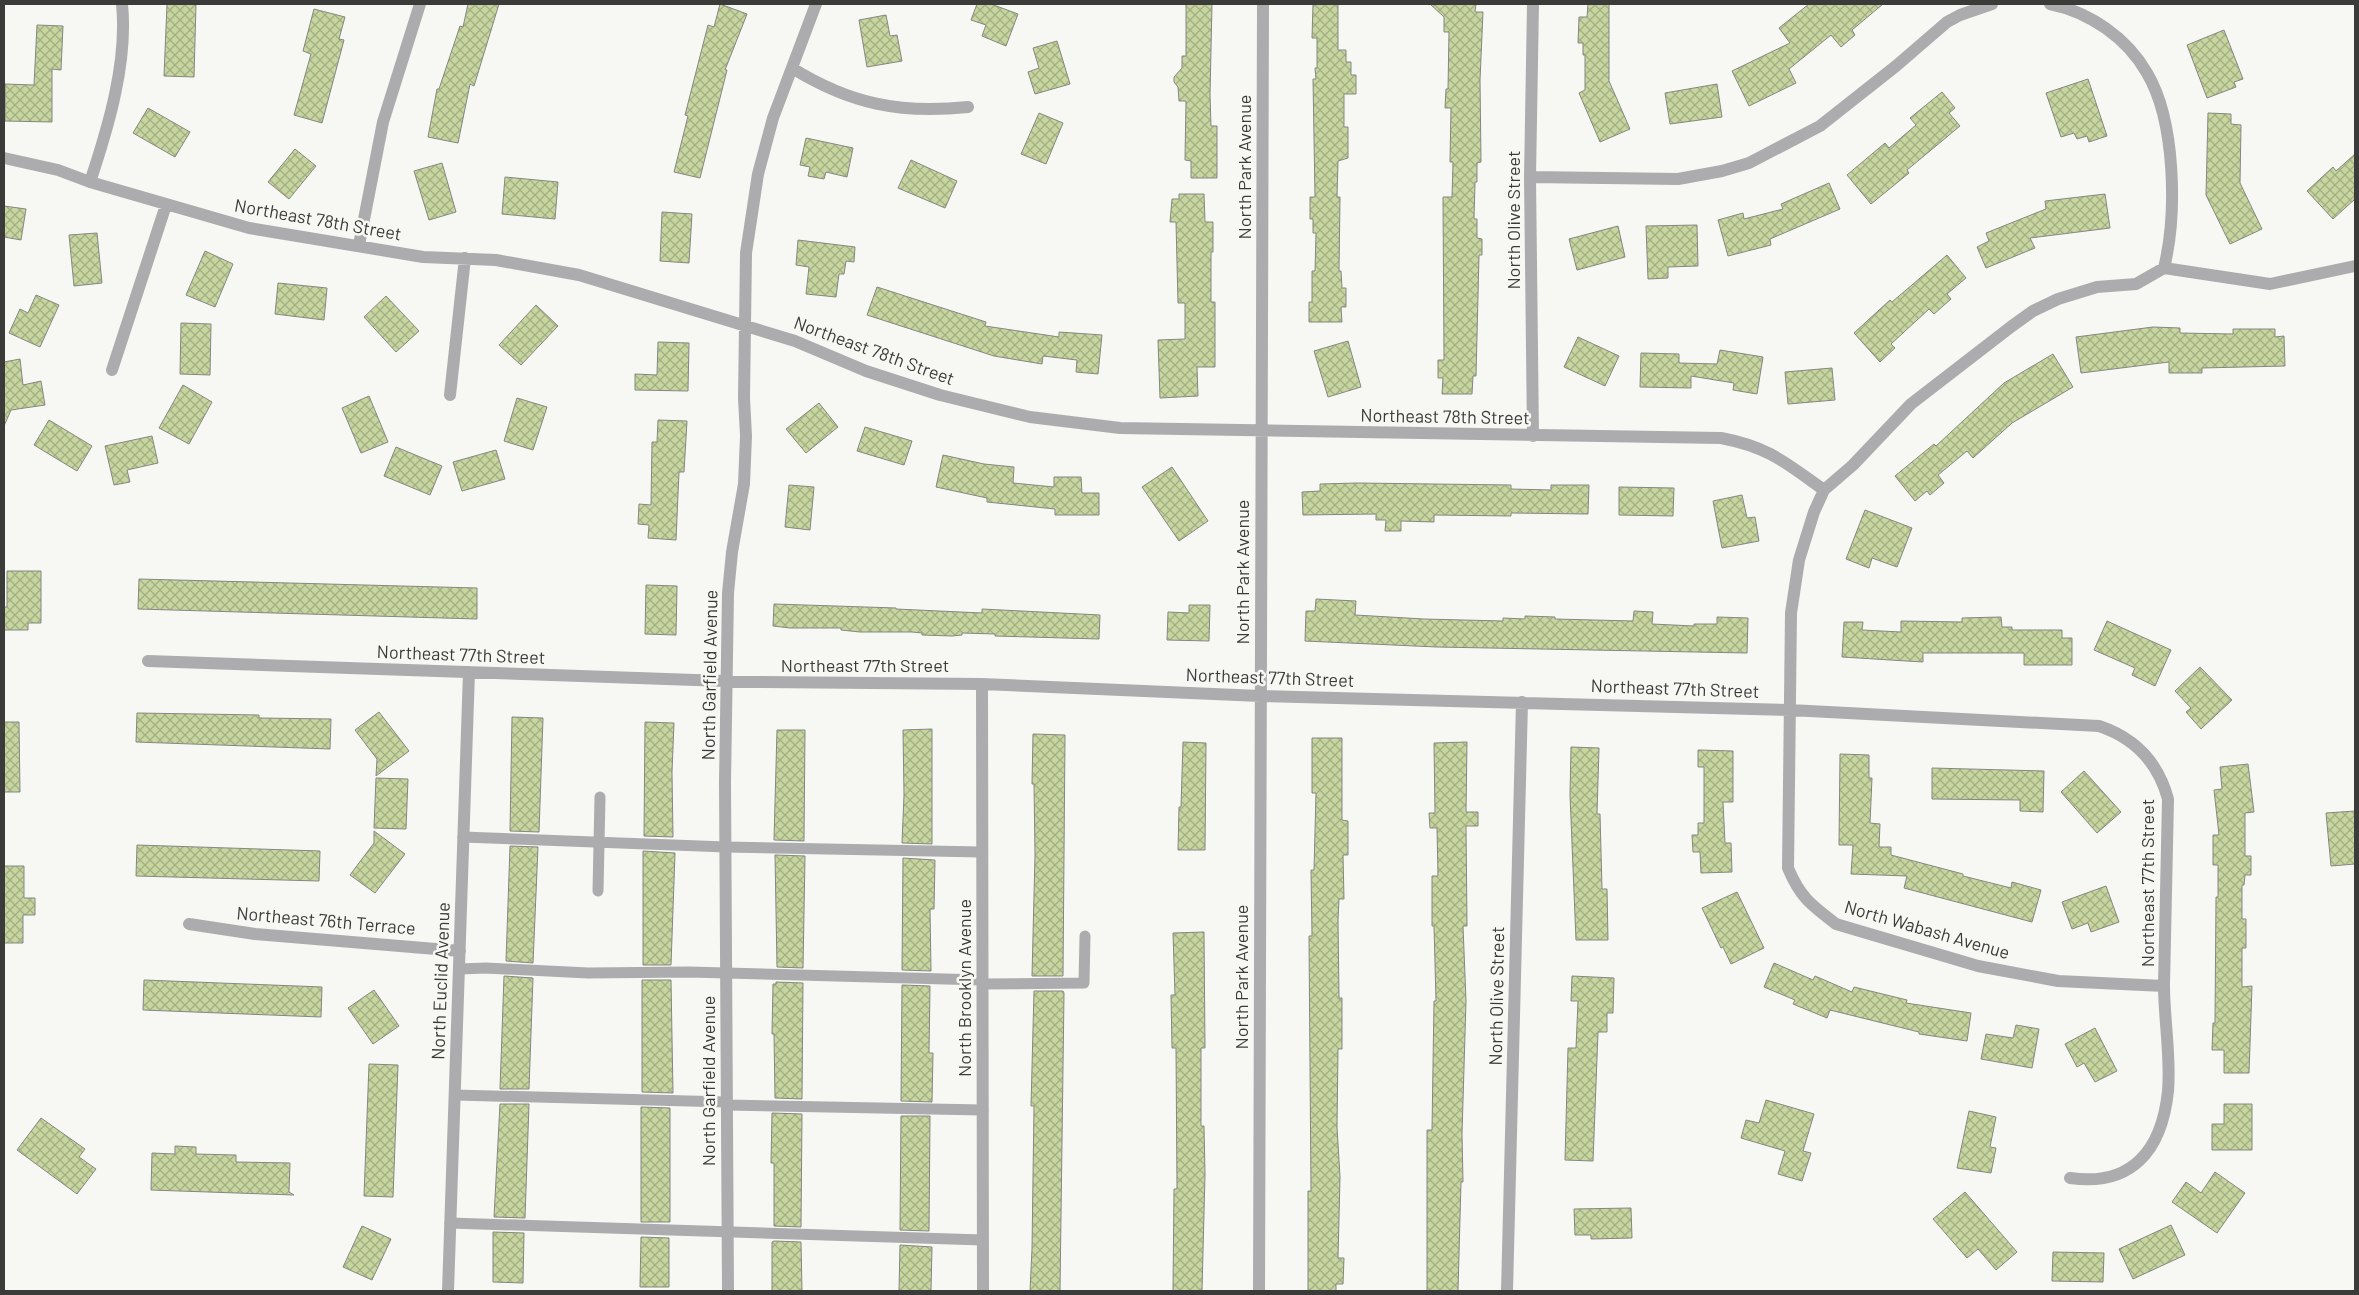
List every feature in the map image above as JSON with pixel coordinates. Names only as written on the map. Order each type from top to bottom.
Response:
[{"type":"street","points":[[90,182],[105,136],[116,89],[121,41],[122,4]]},
{"type":"street","points":[[358,245],[383,122],[420,4]]},
{"type":"street","name":"North Garfield Avenue","points":[[728,1291],[726,847],[728,592],[732,552],[744,484],[746,436],[744,398],[746,253],[758,174],[773,118],[816,4]]},
{"type":"street","name":"North Park Avenue","points":[[1259,1291],[1264,4]]},
{"type":"street","name":"North Olive Street","points":[[1533,4],[1530,176],[1533,436]]},
{"type":"street","points":[[1530,176],[1678,178],[1722,171],[1749,162],[1820,126],[1896,66],[1947,22],[1992,4]]},
{"type":"street","points":[[2050,4],[2082,8],[2126,47],[2148,74],[2158,100],[2165,127],[2171,166],[2173,204],[2170,245],[2164,268]]},
{"type":"street","points":[[792,68],[817,84],[845,96],[874,105],[917,109],[968,107]]},
{"type":"street","name":"Northeast 78th Street","points":[[4,158],[58,170],[90,182],[249,228],[423,257],[465,258],[538,266],[580,275],[794,341],[866,371],[940,395],[1030,417],[1120,428],[1721,438],[1748,443],[1773,454],[1824,490]]},
{"type":"street","points":[[112,370],[166,205]]},
{"type":"street","points":[[450,395],[465,258]]},
{"type":"street","points":[[1824,490],[1853,466],[1911,404],[2033,311],[2058,299],[2084,290],[2136,284],[2164,268],[2270,284],[2355,266]]},
{"type":"street","name":"North Wabash Avenue","points":[[1824,490],[1814,512],[1799,560],[1791,613],[1788,868],[1797,890],[1816,909],[1836,924],[1978,966],[2058,981],[2164,986]]},
{"type":"street","name":"Northeast 77th Street","points":[[148,661],[727,682],[982,684],[1260,696],[1790,710],[2086,724],[2111,730],[2128,739],[2153,762],[2165,786],[2168,799],[2164,986],[2168,1089],[2164,1114],[2155,1138],[2133,1168],[2110,1179],[2083,1180],[2070,1178]]},
{"type":"street","name":"North Euclid Avenue","points":[[448,1291],[469,672]]},
{"type":"street","name":"North Brooklyn Avenue","points":[[982,684],[983,1291]]},
{"type":"street","name":"North Olive Street","points":[[1507,1291],[1522,702]]},
{"type":"street","name":"Northeast 76th Terrace","points":[[189,924],[255,934],[460,951]]},
{"type":"lane","points":[[598,891],[600,797]]},
{"type":"lane","points":[[463,837],[726,847],[982,852]]},
{"type":"lane","points":[[459,969],[486,968],[588,973],[689,972],[726,975],[1084,983],[1085,936]]},
{"type":"lane","points":[[455,1095],[983,1110]]},
{"type":"lane","points":[[450,1223],[983,1240]]},
{"type":"building","points":[[167,4],[196,4],[194,77],[164,76]]},
{"type":"building","points":[[468,4],[499,4],[474,86],[470,84],[458,143],[428,137],[437,89],[439,89],[460,26],[463,27]]},
{"type":"building","points":[[720,4],[747,14],[725,70],[727,70],[700,178],[674,172],[688,116],[685,115],[708,25],[714,27]]},
{"type":"building","points":[[977,4],[991,4],[1018,14],[1006,46],[982,36],[986,25],[971,20]]},
{"type":"building","points":[[1186,4],[1212,4],[1210,95],[1211,126],[1217,126],[1217,178],[1191,178],[1191,161],[1185,160],[1186,101],[1179,101],[1178,87],[1174,82],[1174,77],[1182,68],[1182,56],[1186,56]]},
{"type":"building","points":[[1313,4],[1338,4],[1338,50],[1346,50],[1346,62],[1351,62],[1351,75],[1356,75],[1356,94],[1344,94],[1344,127],[1348,127],[1348,158],[1338,161],[1337,197],[1340,197],[1339,271],[1341,271],[1342,288],[1346,288],[1346,307],[1341,307],[1342,322],[1309,322],[1309,302],[1312,302],[1312,271],[1315,271],[1316,233],[1313,233],[1313,219],[1310,219],[1310,197],[1315,197],[1313,79],[1316,79],[1315,68],[1317,68],[1317,38],[1312,38]]},
{"type":"building","points":[[1430,4],[1476,4],[1475,12],[1483,12],[1480,80],[1481,162],[1477,163],[1474,219],[1477,219],[1477,238],[1482,239],[1482,255],[1479,255],[1476,376],[1473,376],[1472,394],[1442,394],[1443,378],[1438,378],[1438,360],[1444,360],[1443,197],[1452,197],[1453,162],[1450,162],[1451,108],[1445,108],[1446,89],[1448,89],[1449,32],[1444,32],[1444,17]]},
{"type":"building","points":[[1588,4],[1609,4],[1609,81],[1630,129],[1600,142],[1579,93],[1585,90],[1585,55],[1583,55],[1583,43],[1578,43],[1579,17],[1587,17]]},
{"type":"building","points":[[1809,4],[1883,4],[1852,30],[1855,35],[1841,47],[1831,35],[1789,69],[1796,83],[1749,106],[1732,71],[1790,43],[1779,28]]},
{"type":"building","points":[[314,9],[345,17],[339,39],[344,40],[322,123],[294,115],[311,54],[303,51]]},
{"type":"building","points":[[886,15],[890,36],[897,35],[902,61],[867,67],[859,20]]},
{"type":"building","points":[[37,25],[63,26],[61,70],[52,69],[52,122],[5,121],[5,84],[34,85]]},
{"type":"building","points":[[2224,30],[2243,79],[2234,82],[2236,87],[2207,98],[2187,45]]},
{"type":"building","points":[[1057,41],[1070,84],[1035,94],[1028,72],[1039,68],[1033,48]]},
{"type":"building","points":[[2088,79],[2107,136],[2089,142],[2087,136],[2077,139],[2074,133],[2061,137],[2046,93]]},
{"type":"building","points":[[1717,84],[1722,117],[1670,124],[1665,93]]},
{"type":"building","points":[[1942,92],[1955,108],[1949,113],[1960,126],[1907,170],[1909,173],[1871,204],[1847,175],[1885,143],[1889,148],[1916,125],[1910,118]]},
{"type":"building","points":[[148,108],[190,132],[175,157],[133,133]]},
{"type":"building","points":[[1039,113],[1063,123],[1046,164],[1021,154]]},
{"type":"building","points":[[2208,113],[2231,114],[2231,124],[2241,125],[2240,183],[2262,229],[2230,244],[2206,195]]},
{"type":"building","points":[[806,138],[853,148],[847,177],[826,172],[824,179],[808,176],[810,167],[800,165]]},
{"type":"building","points":[[295,149],[316,166],[289,199],[268,182]]},
{"type":"building","points":[[2355,154],[2355,199],[2333,219],[2307,191],[2333,167],[2336,171]]},
{"type":"building","points":[[911,160],[957,181],[945,208],[898,188]]},
{"type":"building","points":[[442,163],[456,212],[429,220],[414,171]]},
{"type":"building","points":[[505,177],[558,182],[555,219],[502,214]]},
{"type":"building","points":[[1829,183],[1840,209],[1770,239],[1771,245],[1728,256],[1718,220],[1743,213],[1744,219],[1783,209],[1781,204]]},
{"type":"building","points":[[1179,194],[1204,194],[1205,222],[1213,222],[1211,302],[1215,302],[1215,367],[1197,367],[1198,396],[1160,398],[1158,340],[1185,339],[1185,303],[1178,303],[1176,222],[1170,222],[1172,199],[1179,199]]},
{"type":"building","points":[[2105,194],[2110,228],[2030,238],[2035,248],[1986,268],[1977,247],[1989,241],[1986,233],[2046,209],[2045,201]]},
{"type":"building","points":[[4,206],[26,209],[21,240],[4,237]]},
{"type":"building","points":[[662,212],[692,214],[689,263],[660,261]]},
{"type":"building","points":[[1697,225],[1698,266],[1668,267],[1668,278],[1648,279],[1646,226]]},
{"type":"building","points":[[1618,226],[1625,257],[1577,270],[1569,239]]},
{"type":"building","points":[[97,233],[102,283],[74,286],[69,235]]},
{"type":"building","points":[[798,240],[855,247],[854,262],[846,261],[844,274],[839,274],[836,297],[806,294],[809,267],[796,265]]},
{"type":"building","points":[[205,251],[233,264],[215,307],[186,295]]},
{"type":"building","points":[[1947,255],[1966,278],[1947,294],[1951,299],[1934,314],[1929,309],[1891,344],[1895,348],[1880,362],[1854,333],[1890,300],[1892,302]]},
{"type":"building","points":[[278,283],[327,288],[324,320],[275,314]]},
{"type":"building","points":[[877,287],[986,322],[985,326],[1059,337],[1059,332],[1102,335],[1098,374],[1076,372],[1077,360],[1043,356],[1042,364],[994,356],[867,315]]},
{"type":"building","points":[[36,295],[59,305],[40,347],[9,333],[20,309],[28,313]]},
{"type":"building","points":[[386,296],[419,331],[396,352],[364,317]]},
{"type":"building","points":[[536,305],[558,326],[521,365],[499,345]]},
{"type":"building","points":[[181,323],[211,324],[210,375],[180,374]]},
{"type":"building","points":[[2153,327],[2180,328],[2180,333],[2233,334],[2233,329],[2275,329],[2275,337],[2284,336],[2285,366],[2202,368],[2202,373],[2169,373],[2169,362],[2081,373],[2076,337]]},
{"type":"building","points":[[1578,337],[1619,356],[1605,386],[1564,367]]},
{"type":"building","points":[[1348,341],[1361,387],[1328,397],[1314,351]]},
{"type":"building","points":[[658,342],[689,343],[688,391],[635,390],[635,374],[657,375]]},
{"type":"building","points":[[1720,350],[1763,357],[1757,394],[1733,390],[1734,383],[1691,376],[1691,388],[1640,387],[1641,353],[1679,354],[1679,363],[1717,364]]},
{"type":"building","points":[[2053,354],[2073,387],[2012,423],[1973,458],[1967,451],[1938,475],[1944,483],[1930,495],[1927,491],[1915,501],[1895,476],[1934,444],[1936,446],[2004,383]]},
{"type":"building","points":[[20,359],[23,385],[41,381],[45,405],[11,410],[4,426],[4,362]]},
{"type":"building","points":[[1832,368],[1835,400],[1788,404],[1785,372]]},
{"type":"building","points":[[183,385],[212,402],[189,444],[159,428]]},
{"type":"building","points":[[369,396],[388,442],[361,453],[342,408]]},
{"type":"building","points":[[517,398],[547,407],[533,450],[504,441]]},
{"type":"building","points":[[819,403],[838,427],[806,453],[786,429]]},
{"type":"building","points":[[49,420],[92,446],[77,471],[34,445]]},
{"type":"building","points":[[658,420],[687,421],[684,472],[679,472],[676,540],[648,538],[649,525],[638,524],[639,504],[651,505],[652,442],[657,442]]},
{"type":"building","points":[[865,427],[912,441],[904,465],[857,451]]},
{"type":"building","points":[[152,436],[158,463],[127,470],[130,482],[114,485],[105,446]]},
{"type":"building","points":[[396,447],[442,466],[430,495],[384,476]]},
{"type":"building","points":[[496,450],[505,479],[462,491],[453,462]]},
{"type":"building","points":[[943,455],[984,464],[1014,467],[1013,483],[1054,487],[1054,477],[1081,477],[1082,493],[1099,493],[1099,515],[1055,515],[1055,509],[987,502],[987,498],[936,487]]},
{"type":"building","points":[[1172,467],[1208,521],[1179,541],[1142,487]]},
{"type":"building","points":[[1320,484],[1511,485],[1511,489],[1551,490],[1551,485],[1589,485],[1588,514],[1434,515],[1434,522],[1401,521],[1401,531],[1385,531],[1386,520],[1376,520],[1376,514],[1303,515],[1302,492],[1320,491]]},
{"type":"building","points":[[789,485],[814,487],[810,530],[785,527]]},
{"type":"building","points":[[1619,487],[1674,488],[1673,516],[1619,515]]},
{"type":"building","points":[[1742,495],[1747,518],[1755,517],[1759,541],[1722,548],[1713,501]]},
{"type":"building","points":[[1865,510],[1912,528],[1897,567],[1872,558],[1869,568],[1846,559]]},
{"type":"building","points":[[7,571],[41,571],[41,623],[28,623],[28,630],[4,630],[4,607],[7,607]]},
{"type":"building","points":[[139,579],[477,588],[477,619],[138,609]]},
{"type":"building","points":[[646,585],[677,586],[676,635],[645,634]]},
{"type":"building","points":[[1316,599],[1356,601],[1355,615],[1424,619],[1503,621],[1503,618],[1525,619],[1525,616],[1555,617],[1555,619],[1633,621],[1634,611],[1653,612],[1652,624],[1694,626],[1694,624],[1717,624],[1717,617],[1748,618],[1747,653],[1437,647],[1305,641],[1306,611],[1315,611]]},
{"type":"building","points":[[774,604],[982,613],[982,609],[1100,615],[1099,639],[995,636],[995,634],[962,633],[962,635],[952,636],[922,635],[922,633],[912,632],[860,632],[841,630],[841,628],[790,628],[773,626]]},
{"type":"building","points":[[1189,605],[1210,605],[1209,641],[1167,640],[1168,612],[1189,613]]},
{"type":"building","points":[[2001,617],[2002,627],[2012,627],[2012,630],[2062,630],[2062,638],[2072,638],[2072,665],[2024,665],[2024,653],[1923,653],[1923,662],[1842,657],[1844,622],[1863,622],[1862,630],[1901,632],[1901,621],[1962,622],[1962,618]]},
{"type":"building","points":[[2107,621],[2171,650],[2155,686],[2132,675],[2135,668],[2094,650]]},
{"type":"building","points":[[2200,667],[2232,700],[2201,729],[2186,712],[2191,708],[2175,691]]},
{"type":"building","points":[[379,712],[409,751],[376,776],[377,759],[355,730]]},
{"type":"building","points":[[137,713],[259,715],[259,718],[331,719],[330,749],[136,742]]},
{"type":"building","points":[[512,717],[543,718],[539,832],[510,831]]},
{"type":"building","points":[[4,722],[19,722],[20,792],[4,792]]},
{"type":"building","points":[[645,722],[674,723],[672,772],[673,837],[644,836]]},
{"type":"building","points":[[932,729],[932,844],[902,843],[904,795],[903,730]]},
{"type":"building","points":[[777,730],[805,730],[804,841],[774,840]]},
{"type":"building","points":[[1033,734],[1065,735],[1063,976],[1032,976],[1035,855],[1034,784],[1032,784]]},
{"type":"building","points":[[1312,738],[1342,738],[1342,820],[1348,821],[1348,855],[1343,855],[1344,899],[1339,899],[1338,920],[1339,998],[1342,998],[1342,1049],[1338,1049],[1337,1127],[1340,1177],[1338,1258],[1344,1258],[1343,1284],[1336,1284],[1336,1291],[1308,1291],[1308,1191],[1311,1191],[1309,936],[1312,936],[1311,870],[1314,870],[1316,793],[1312,793]]},
{"type":"building","points":[[1183,742],[1206,743],[1205,850],[1178,850]]},
{"type":"building","points":[[1467,742],[1466,812],[1478,812],[1478,826],[1466,826],[1467,926],[1463,926],[1466,1001],[1462,1134],[1463,1182],[1461,1182],[1458,1291],[1427,1291],[1427,1130],[1432,1130],[1434,1001],[1436,1001],[1434,926],[1432,926],[1432,876],[1438,876],[1437,828],[1430,828],[1429,813],[1435,813],[1434,743]]},
{"type":"building","points":[[1571,747],[1599,748],[1597,814],[1600,814],[1602,889],[1607,889],[1608,940],[1576,940],[1570,795]]},
{"type":"building","points":[[1698,750],[1733,751],[1733,802],[1723,802],[1725,843],[1731,843],[1732,872],[1701,873],[1700,852],[1693,852],[1692,835],[1698,835],[1698,823],[1704,823],[1704,767],[1698,767]]},
{"type":"building","points":[[1840,754],[1869,755],[1869,778],[1872,778],[1870,823],[1880,824],[1879,847],[1891,847],[1891,855],[1963,874],[1963,876],[2011,888],[2012,882],[2041,890],[2032,922],[1904,888],[1907,876],[1851,874],[1853,845],[1839,845]]},
{"type":"building","points":[[2248,764],[2254,812],[2245,813],[2245,856],[2251,856],[2251,875],[2245,875],[2244,885],[2242,885],[2242,919],[2246,919],[2246,948],[2242,948],[2242,987],[2252,986],[2249,1073],[2224,1073],[2224,1050],[2212,1050],[2213,1023],[2215,1023],[2216,897],[2218,897],[2218,865],[2213,865],[2213,835],[2219,835],[2214,790],[2222,789],[2220,767]]},
{"type":"building","points":[[1932,768],[2044,771],[2043,812],[2020,811],[2020,800],[1932,799]]},
{"type":"building","points":[[2084,771],[2121,812],[2097,833],[2061,792]]},
{"type":"building","points":[[376,778],[408,779],[406,829],[374,828]]},
{"type":"building","points":[[2355,811],[2355,864],[2331,866],[2326,813]]},
{"type":"building","points":[[374,831],[405,854],[375,893],[350,875],[374,843]]},
{"type":"building","points":[[137,845],[320,851],[319,881],[136,876]]},
{"type":"building","points":[[510,846],[538,847],[533,963],[506,961]]},
{"type":"building","points":[[643,851],[675,853],[671,965],[643,965]]},
{"type":"building","points":[[775,855],[805,856],[803,968],[777,967]]},
{"type":"building","points":[[903,858],[935,860],[934,909],[930,909],[931,971],[902,970]]},
{"type":"building","points":[[4,866],[24,866],[24,898],[35,898],[35,915],[23,915],[23,943],[4,943]]},
{"type":"building","points":[[2106,886],[2119,922],[2091,932],[2088,923],[2072,929],[2062,902]]},
{"type":"building","points":[[1737,892],[1764,948],[1731,964],[1723,947],[1721,948],[1702,908]]},
{"type":"building","points":[[1204,932],[1205,1048],[1201,1048],[1201,1126],[1204,1126],[1205,1174],[1202,1291],[1173,1291],[1174,1189],[1177,1189],[1176,1048],[1172,1048],[1171,995],[1175,995],[1173,933]]},
{"type":"building","points":[[1774,963],[1813,980],[1815,976],[1852,992],[1854,987],[1907,1000],[1906,1003],[1971,1013],[1967,1041],[1919,1034],[1919,1032],[1830,1010],[1827,1018],[1793,1004],[1795,1000],[1764,987]]},
{"type":"building","points":[[504,976],[533,978],[529,1089],[500,1089]]},
{"type":"building","points":[[1572,976],[1614,978],[1613,1013],[1607,1013],[1607,1032],[1598,1032],[1593,1161],[1565,1160],[1568,1048],[1576,1048],[1578,1001],[1571,1001]]},
{"type":"building","points":[[144,980],[322,987],[321,1017],[143,1010]]},
{"type":"building","points":[[642,980],[671,980],[673,1093],[642,1092]]},
{"type":"building","points":[[776,982],[803,983],[802,1099],[775,1098],[774,1034],[772,1034],[773,984],[776,984]]},
{"type":"building","points":[[902,985],[930,986],[929,1053],[933,1053],[932,1102],[901,1101]]},
{"type":"building","points":[[374,990],[399,1026],[373,1044],[348,1008]]},
{"type":"building","points":[[1034,991],[1063,991],[1064,993],[1060,1291],[1030,1291],[1034,1106],[1031,1106]]},
{"type":"building","points":[[2016,1025],[2039,1029],[2032,1068],[1981,1059],[1986,1034],[2013,1038]]},
{"type":"building","points":[[2095,1028],[2117,1071],[2095,1082],[2084,1063],[2077,1067],[2065,1044]]},
{"type":"building","points":[[369,1064],[398,1065],[393,1197],[364,1196]]},
{"type":"building","points":[[1766,1100],[1814,1114],[1803,1151],[1811,1153],[1802,1181],[1778,1174],[1785,1151],[1741,1138],[1746,1120],[1759,1123]]},
{"type":"building","points":[[500,1104],[529,1104],[525,1218],[494,1217]]},
{"type":"building","points":[[2224,1104],[2252,1104],[2252,1150],[2212,1150],[2212,1124],[2224,1124]]},
{"type":"building","points":[[641,1107],[670,1108],[670,1222],[641,1222]]},
{"type":"building","points":[[1969,1111],[1996,1117],[1990,1147],[1996,1148],[1991,1173],[1957,1168]]},
{"type":"building","points":[[772,1113],[802,1114],[801,1227],[774,1226],[774,1163],[771,1163]]},
{"type":"building","points":[[901,1116],[930,1116],[929,1231],[900,1230]]},
{"type":"building","points":[[41,1118],[85,1149],[79,1157],[96,1169],[77,1194],[17,1150]]},
{"type":"building","points":[[175,1146],[196,1147],[196,1154],[236,1155],[236,1162],[290,1163],[289,1192],[294,1195],[151,1190],[152,1153],[175,1154]]},
{"type":"building","points":[[2215,1172],[2245,1193],[2217,1233],[2172,1202],[2186,1182],[2201,1193]]},
{"type":"building","points":[[1965,1192],[2017,1252],[1996,1270],[1978,1249],[1967,1258],[1933,1219]]},
{"type":"building","points":[[1631,1208],[1632,1238],[1591,1239],[1591,1235],[1575,1235],[1574,1209]]},
{"type":"building","points":[[2171,1225],[2185,1255],[2133,1279],[2119,1249]]},
{"type":"building","points":[[362,1226],[391,1239],[372,1280],[343,1267]]},
{"type":"building","points":[[493,1232],[524,1233],[523,1283],[493,1282]]},
{"type":"building","points":[[641,1237],[669,1238],[669,1287],[640,1287]]},
{"type":"building","points":[[772,1242],[801,1242],[802,1291],[772,1291]]},
{"type":"building","points":[[900,1245],[932,1247],[931,1291],[899,1291]]},
{"type":"building","points":[[2053,1252],[2104,1253],[2103,1282],[2052,1281]]}]
